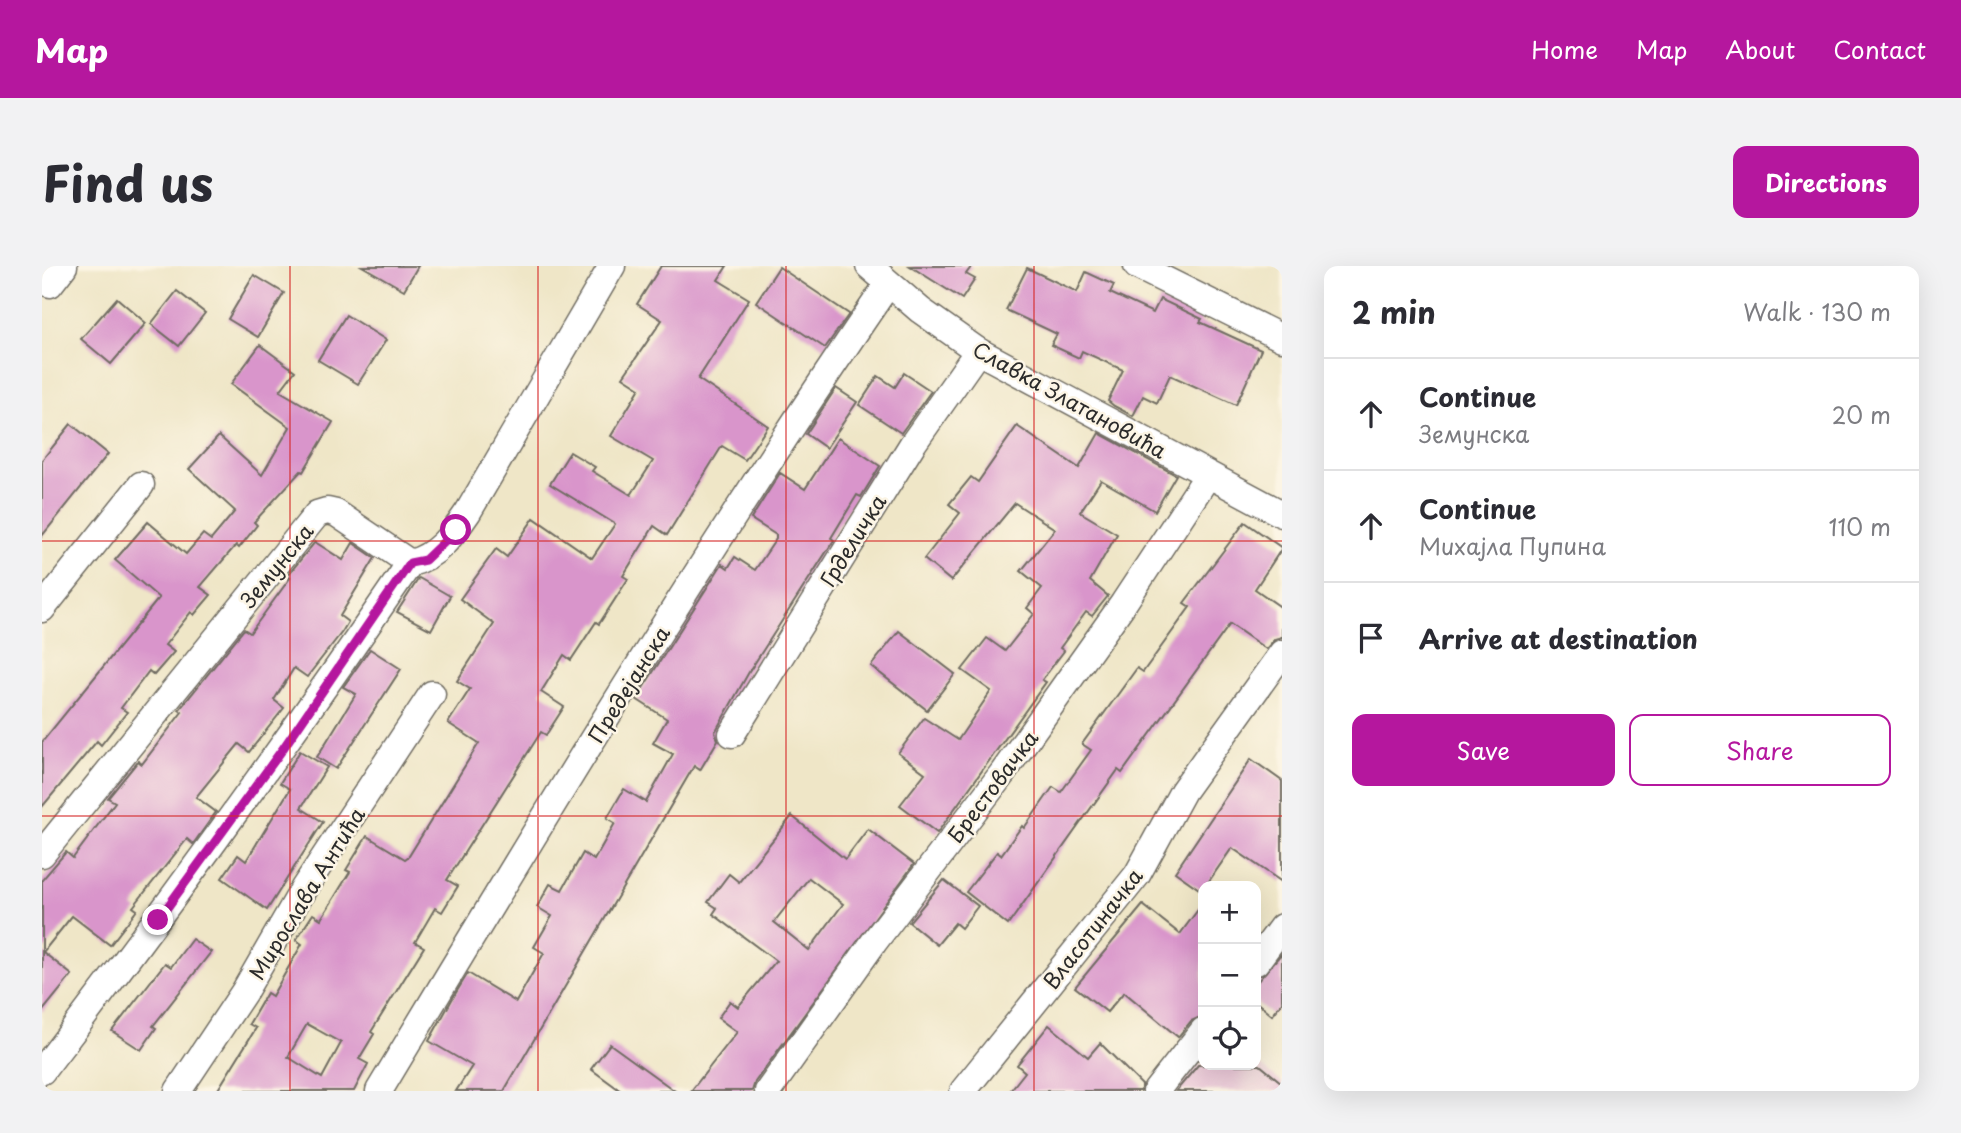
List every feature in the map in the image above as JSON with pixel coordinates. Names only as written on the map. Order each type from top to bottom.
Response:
[{"type":"street","points":[[42,1071],[158,920],[282,750],[410,563],[425,560],[450,536],[468,512],[612,266]]},
{"type":"street","points":[[1137,266],[1282,338]]},
{"type":"street","name":"Славка Златановића","points":[[878,275],[978,351],[1282,514]]},
{"type":"street","name":"Предејанска","points":[[379,1091],[717,542],[797,417],[878,275]]},
{"type":"street","name":"Грделичка","points":[[732,734],[912,445],[978,351]]},
{"type":"street","name":"Брестовачка","points":[[768,1091],[874,942],[1002,774],[1123,604],[1208,475]]},
{"type":"street","points":[[42,609],[141,485]]},
{"type":"street","name":"Земунска","points":[[42,854],[317,514],[327,511],[335,513],[410,563]]},
{"type":"street","name":"Власотиначка","points":[[963,1091],[1137,875],[1183,791],[1282,653]]},
{"type":"street","name":"Мирослава Антића","points":[[178,1091],[244,992],[304,888],[432,694]]},
{"type":"street","points":[[1261,955],[1282,927]]},
{"type":"street","points":[[1156,1091],[1198,1037]]},
{"type":"building","points":[[362,266],[418,266],[404,290]]},
{"type":"building","points":[[661,266],[727,266],[718,280],[749,299],[698,379],[768,426],[745,460],[722,446],[667,535],[654,526],[623,576],[628,579],[599,624],[596,622],[571,660],[564,655],[541,692],[564,707],[546,735],[541,732],[447,880],[458,886],[442,912],[435,908],[415,942],[424,947],[371,1032],[374,1034],[359,1059],[368,1064],[354,1091],[217,1091],[256,1028],[249,1024],[267,993],[272,996],[302,944],[296,940],[313,914],[321,919],[350,872],[346,870],[367,836],[405,859],[409,856],[479,743],[448,723],[470,689],[457,681],[494,624],[460,599],[496,549],[507,557],[534,518],[592,558],[615,524],[550,484],[570,452],[595,467],[592,471],[631,495],[653,461],[611,436],[640,388],[623,377],[662,320],[637,304]],"holes":[[[307,1024],[341,1043],[322,1078],[288,1057]]]},
{"type":"building","points":[[910,266],[972,266],[966,274],[975,279],[962,299]]},
{"type":"building","points":[[779,267],[849,314],[825,348],[756,302]]},
{"type":"building","points":[[1027,268],[1077,292],[1086,272],[1114,285],[1110,293],[1153,313],[1160,299],[1202,319],[1200,322],[1261,350],[1236,405],[1170,375],[1157,403],[1143,396],[1133,416],[1114,406],[1108,401],[1123,370],[1082,351],[1079,358],[1051,345],[1057,334],[1006,310]]},
{"type":"building","points":[[254,275],[284,293],[258,337],[228,319]]},
{"type":"building","points":[[177,291],[205,313],[179,346],[151,324]]},
{"type":"building","points":[[117,298],[146,323],[111,364],[81,339]]},
{"type":"building","points":[[346,315],[386,340],[358,384],[318,360]]},
{"type":"building","points":[[260,345],[295,371],[280,391],[333,422],[303,472],[301,471],[254,522],[257,525],[239,548],[236,545],[200,587],[211,595],[194,615],[191,612],[165,645],[174,652],[154,675],[149,671],[121,708],[127,712],[101,745],[97,741],[42,807],[42,742],[159,598],[115,560],[148,522],[186,554],[203,534],[211,540],[235,511],[189,469],[219,436],[262,475],[290,427],[231,384]]},
{"type":"building","points":[[904,373],[931,391],[901,433],[859,405],[878,376],[895,387]]},
{"type":"building","points":[[836,388],[857,402],[826,448],[806,434]]},
{"type":"building","points":[[71,424],[108,454],[42,536],[42,460]]},
{"type":"building","points":[[1017,426],[1079,468],[1099,433],[1176,475],[1155,511],[1101,480],[1080,512],[1117,534],[1090,581],[1108,596],[1092,616],[1086,612],[1060,648],[1064,651],[1042,680],[1046,682],[937,833],[900,805],[925,773],[898,753],[924,718],[958,740],[991,691],[962,670],[987,638],[1005,651],[1034,614],[1027,608],[1042,588],[1021,571],[1055,529],[1015,503],[951,581],[924,559],[960,513],[949,504],[971,477],[978,482]]},
{"type":"building","points":[[838,438],[880,466],[861,497],[857,495],[831,538],[834,540],[749,672],[715,732],[718,740],[700,770],[694,766],[504,1091],[456,1091],[472,1066],[429,1041],[454,996],[468,973],[516,1002],[544,953],[534,947],[552,916],[537,907],[550,884],[562,890],[583,853],[594,860],[615,823],[607,818],[624,789],[646,802],[673,754],[653,743],[667,719],[636,699],[722,564],[728,568],[735,557],[755,570],[776,539],[776,535],[751,519],[780,473],[805,489]]},
{"type":"building","points":[[1245,522],[1282,548],[1255,589],[1282,608],[1282,637],[1275,639],[1266,649],[1230,624],[1122,773],[1118,770],[1008,925],[966,892],[997,852],[1001,855],[1022,826],[1024,828],[1053,787],[1061,792],[1091,750],[1082,744],[1137,668],[1143,672],[1190,607],[1184,603]]},
{"type":"building","points":[[315,542],[343,560],[353,543],[375,558],[340,616],[348,622],[307,677],[294,668],[274,700],[284,708],[249,752],[239,744],[196,797],[216,812],[193,844],[187,839],[133,907],[137,910],[110,945],[72,916],[43,952],[72,975],[42,1012],[42,880],[66,852],[73,858],[115,802],[108,798],[138,761],[142,764],[182,712],[179,710],[244,629],[250,633],[290,578],[287,576]]},
{"type":"building","points":[[419,578],[450,596],[431,630],[397,612]]},
{"type":"building","points":[[899,631],[955,674],[927,710],[871,666]]},
{"type":"building","points":[[370,649],[401,669],[336,769],[317,757],[356,694],[343,687]]},
{"type":"building","points":[[300,751],[327,767],[301,808],[323,822],[267,910],[222,878],[238,855],[246,861],[290,789],[280,783]]},
{"type":"building","points":[[1251,759],[1282,781],[1282,882],[1232,848],[1209,881],[1198,881],[1198,888],[1175,872]]},
{"type":"building","points":[[792,816],[845,859],[868,829],[914,864],[755,1082],[752,1091],[691,1091],[737,1032],[718,1018],[730,1001],[738,1007],[776,961],[713,914],[717,908],[708,902],[729,874],[739,882]],"holes":[[[809,878],[843,904],[809,950],[774,922]]]},
{"type":"building","points":[[944,880],[978,906],[961,928],[955,923],[937,945],[909,922]]},
{"type":"building","points":[[1143,905],[1180,934],[1198,910],[1198,1018],[1191,1021],[1178,1037],[1124,992],[1107,1012],[1075,987]]},
{"type":"building","points":[[192,939],[211,952],[153,1026],[156,1028],[141,1050],[112,1031],[165,963],[171,967]]},
{"type":"building","points":[[1282,953],[1282,1002],[1272,1015],[1261,1006],[1261,977]]},
{"type":"building","points":[[1049,1025],[1088,1057],[1100,1043],[1142,1085],[1141,1091],[1010,1091],[1025,1072],[1017,1065]]},
{"type":"building","points":[[610,1044],[675,1091],[621,1091],[591,1069]]},
{"type":"building","points":[[1198,1065],[1198,1070],[1261,1070],[1261,1066],[1282,1083],[1282,1091],[1176,1091]]},
{"type":"route","points":[[158,920],[282,750],[410,563],[425,560],[456,530]]}]
